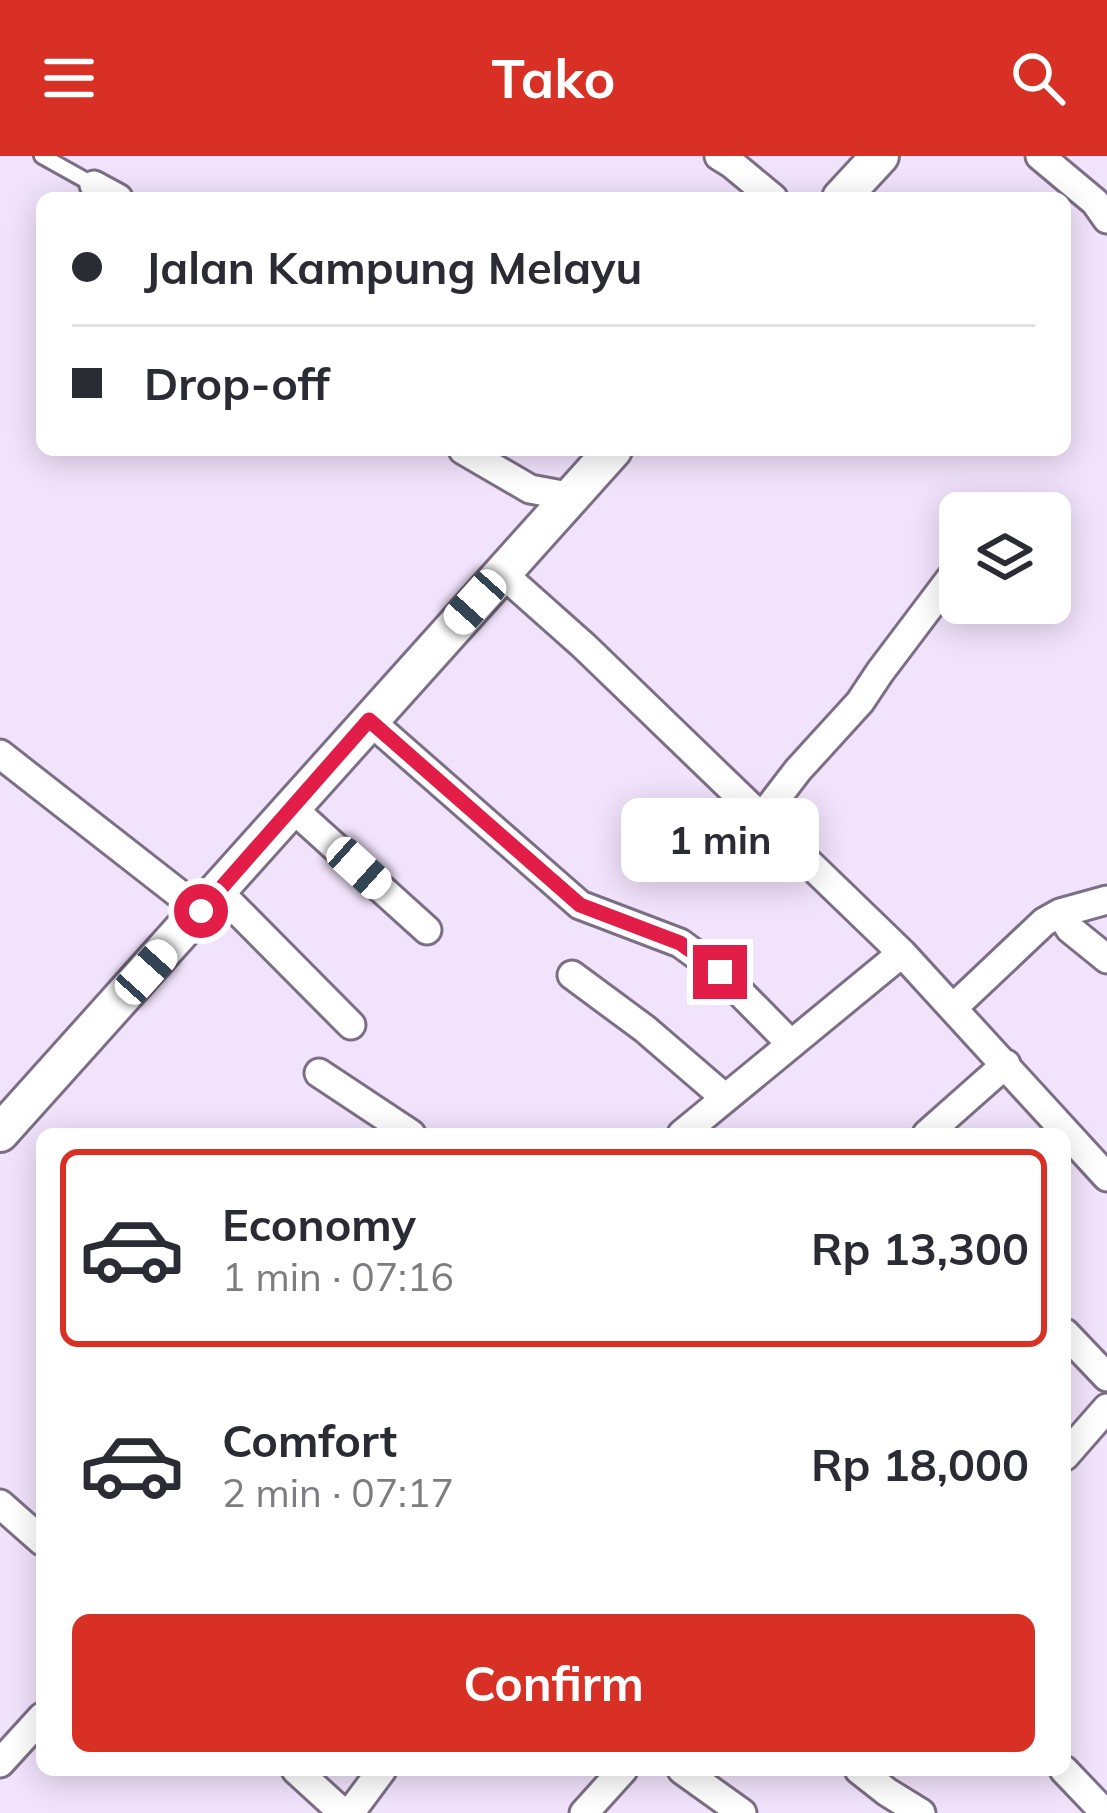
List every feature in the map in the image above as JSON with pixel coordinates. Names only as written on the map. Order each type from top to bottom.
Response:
[{"type":"main road","points":[[847,192],[880,156]]},
{"type":"main road","points":[[3,1122],[209,901],[608,456]]},
{"type":"street","points":[[718,156],[766,192]]},
{"type":"street","points":[[1040,156],[1107,219]]},
{"type":"street","points":[[473,456],[562,509]]},
{"type":"street","points":[[502,572],[902,953],[1063,1128]]},
{"type":"street","points":[[762,817],[860,702],[939,594]]},
{"type":"street","points":[[369,720],[580,905],[680,943],[720,972],[790,1044]]},
{"type":"street","points":[[0,754],[209,901],[351,1025]]},
{"type":"street","points":[[291,807],[427,930]]},
{"type":"street","points":[[953,1008],[1045,922],[1107,900]]},
{"type":"street","points":[[1060,913],[1070,929],[1107,959]]},
{"type":"street","points":[[689,1128],[902,953]]},
{"type":"street","points":[[572,975],[724,1097]]},
{"type":"street","points":[[934,1128],[1006,1064]]},
{"type":"street","points":[[320,1073],[402,1128]]},
{"type":"street","points":[[1071,1137],[1107,1177]]},
{"type":"street","points":[[1071,1340],[1107,1377]]},
{"type":"street","points":[[1071,1450],[1104,1418]]},
{"type":"street","points":[[0,1504],[36,1536]]},
{"type":"street","points":[[0,1763],[36,1724]]},
{"type":"street","points":[[303,1776],[347,1813],[377,1776]]},
{"type":"street","points":[[584,1813],[618,1776]]},
{"type":"street","points":[[690,1776],[742,1813]]},
{"type":"street","points":[[863,1776],[879,1803],[921,1813]]},
{"type":"street","points":[[1070,1776],[1105,1813]]},
{"type":"lane","points":[[42,156],[106,191]]},
{"type":"route","points":[[201,911],[369,720],[580,905],[680,943],[720,972]]}]
